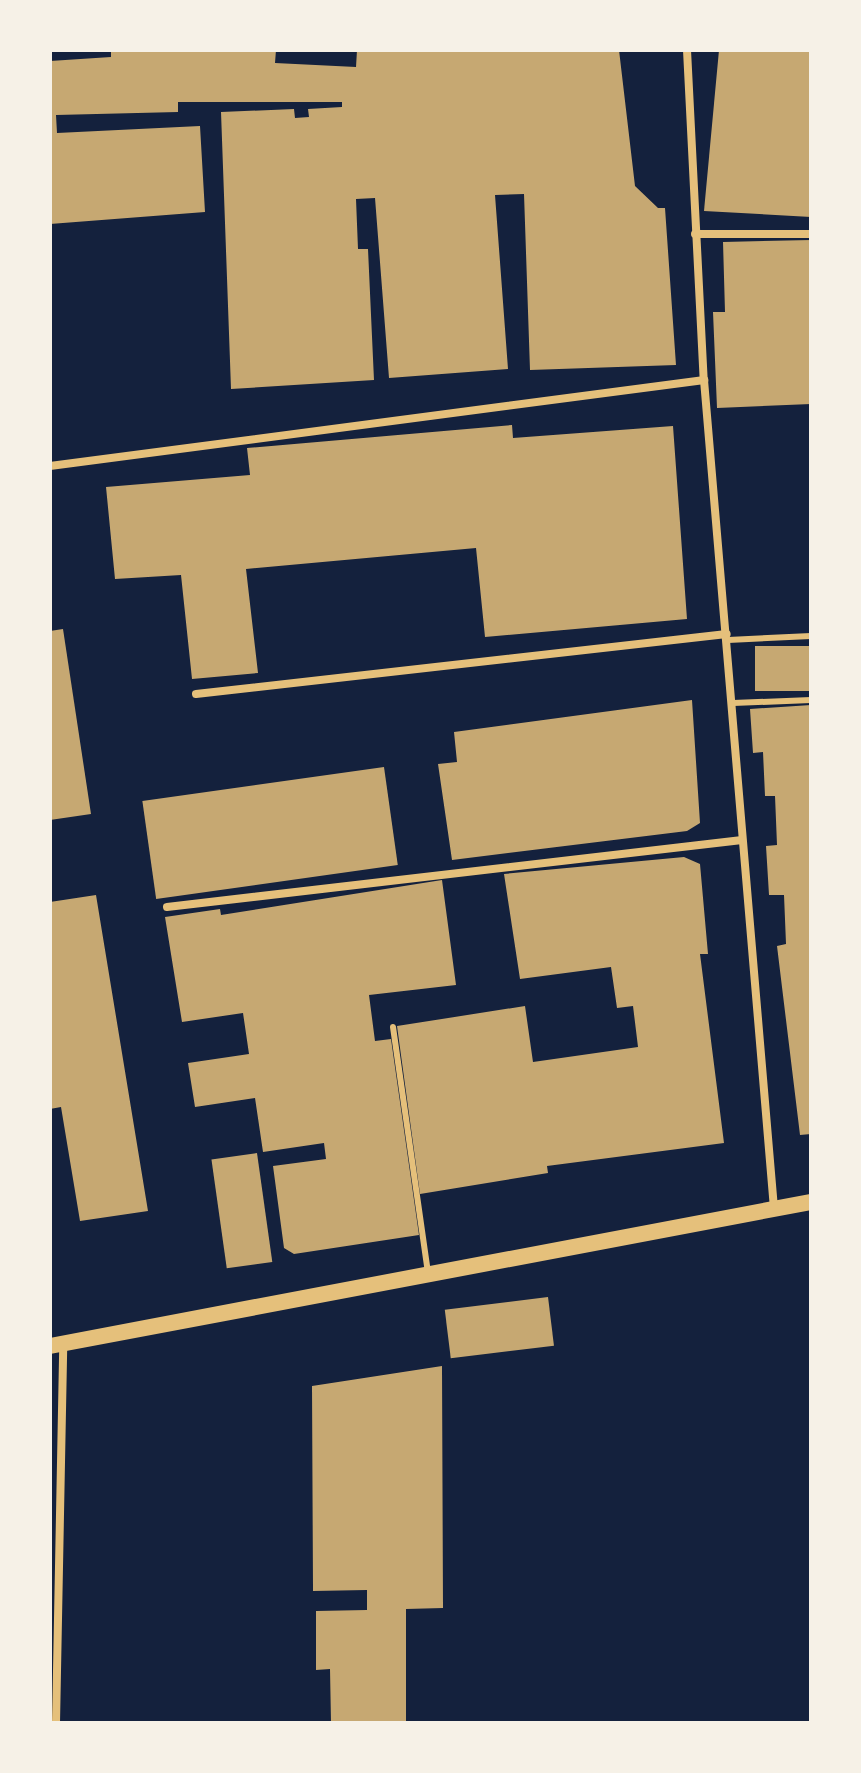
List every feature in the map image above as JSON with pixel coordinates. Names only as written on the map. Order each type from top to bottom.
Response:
[{"type":"main road","points":[[57,1345],[811,1202]]},
{"type":"street","points":[[687,50],[704,380],[774,1208]]},
{"type":"street","points":[[695,234],[811,234]]},
{"type":"street","points":[[50,466],[704,380]]},
{"type":"street","points":[[196,694],[728,637]]},
{"type":"street","points":[[167,907],[742,840]]},
{"type":"street","points":[[56,1723],[57,1345]]},
{"type":"lane","points":[[728,637],[811,636]]},
{"type":"lane","points":[[733,703],[811,700]]},
{"type":"lane","points":[[393,1027],[428,1275]]},
{"type":"building","points":[[111,50],[276,50],[275,63],[356,67],[357,50],[619,50],[635,186],[658,208],[665,208],[676,365],[530,370],[524,194],[495,195],[508,369],[389,378],[375,198],[356,199],[358,249],[368,249],[374,380],[231,389],[221,112],[294,109],[295,118],[309,117],[308,109],[342,107],[342,102],[178,102],[178,112],[56,115],[57,133],[200,126],[205,212],[50,224],[50,61],[111,57]]},
{"type":"building","points":[[719,50],[811,50],[811,217],[704,211]]},
{"type":"building","points":[[811,240],[811,404],[717,408],[713,312],[725,312],[723,242]]},
{"type":"building","points":[[512,425],[513,438],[673,426],[687,619],[485,637],[476,548],[246,569],[258,673],[192,679],[181,575],[115,579],[106,487],[250,475],[247,448]]},
{"type":"building","points":[[63,629],[91,814],[50,820],[50,631]]},
{"type":"building","points":[[755,646],[811,646],[811,691],[755,691]]},
{"type":"building","points":[[692,700],[700,823],[687,831],[452,860],[438,764],[457,762],[454,732]]},
{"type":"building","points":[[811,705],[811,1134],[800,1135],[777,946],[786,944],[784,895],[769,895],[766,846],[777,845],[775,796],[765,796],[763,752],[753,753],[750,709]]},
{"type":"building","points":[[384,767],[398,865],[156,899],[142,801]]},
{"type":"building","points":[[684,857],[700,864],[708,954],[700,954],[724,1143],[547,1166],[548,1173],[420,1194],[397,1026],[525,1006],[533,1062],[638,1047],[633,1006],[617,1008],[611,967],[520,979],[504,874]]},
{"type":"building","points":[[442,880],[456,985],[369,995],[375,1041],[391,1039],[419,1235],[294,1254],[284,1248],[273,1166],[326,1159],[324,1143],[263,1152],[255,1098],[195,1107],[188,1063],[249,1054],[243,1013],[182,1022],[165,917],[220,909],[221,915]]},
{"type":"building","points":[[96,895],[148,1211],[80,1221],[61,1107],[50,1109],[50,902]]},
{"type":"building","points":[[257,1153],[272,1262],[227,1268],[211,1159]]},
{"type":"building","points":[[548,1297],[554,1346],[451,1358],[445,1310]]},
{"type":"building","points":[[442,1366],[443,1608],[406,1609],[406,1723],[331,1723],[330,1669],[316,1670],[316,1611],[367,1610],[367,1590],[313,1591],[312,1386]]}]
